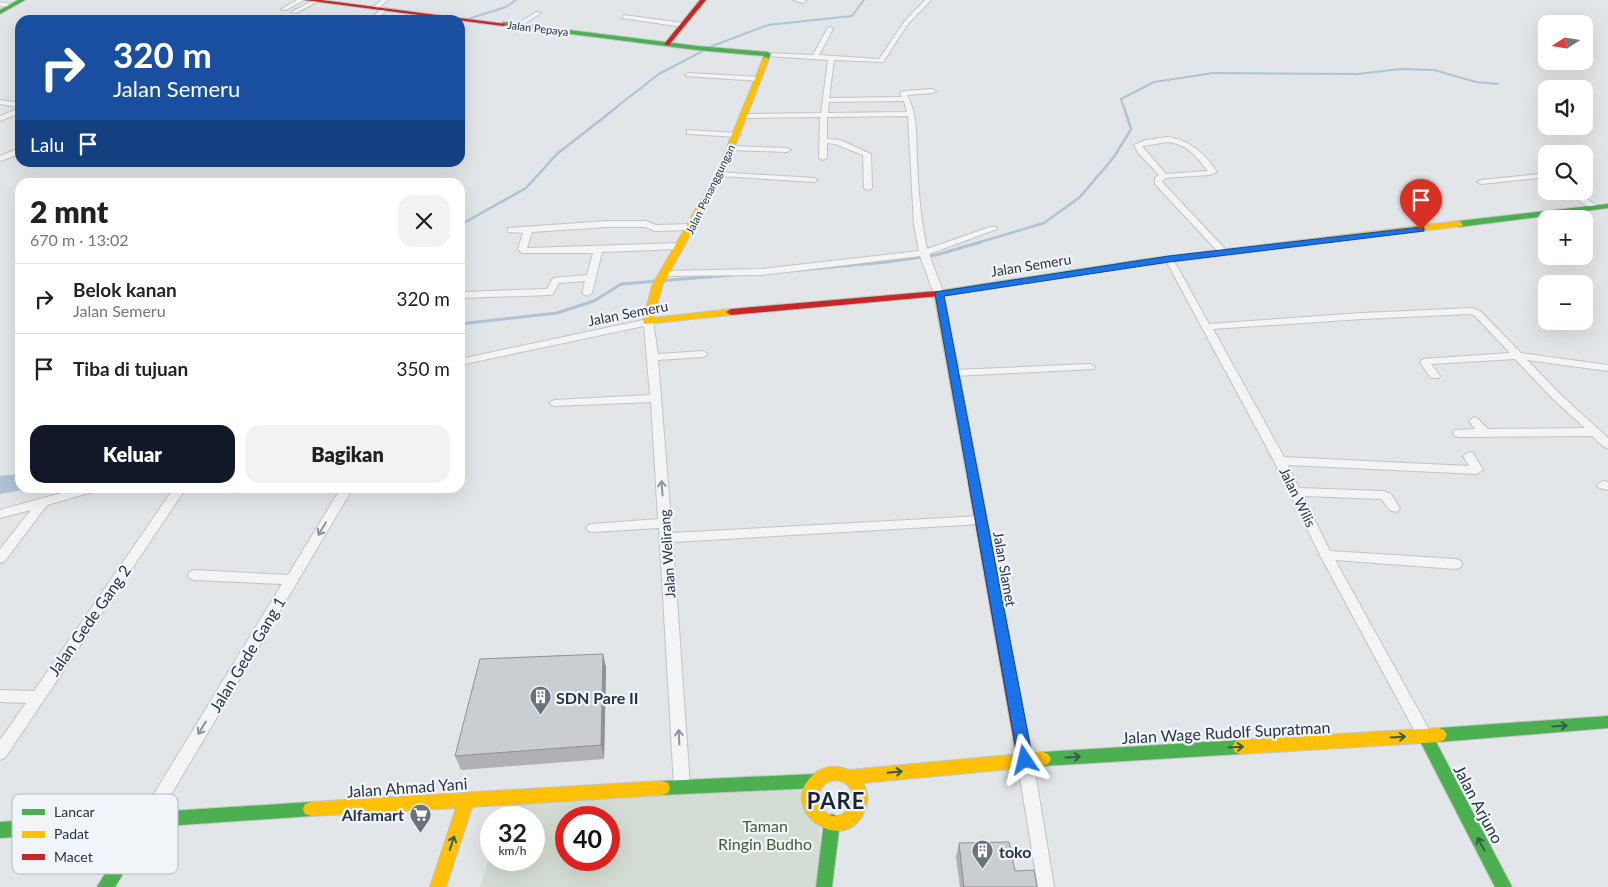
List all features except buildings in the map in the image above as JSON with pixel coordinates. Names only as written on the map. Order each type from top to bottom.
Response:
[{"type":"street","points":[[284,9],[301,0]]},
{"type":"street","points":[[294,12],[311,0]]},
{"type":"street","name":"Jalan Pepaya","points":[[311,0],[382,6],[441,15]]},
{"type":"street","points":[[667,44],[703,0]]},
{"type":"street","points":[[796,0],[804,1]]},
{"type":"street","points":[[768,54],[881,61],[906,23],[928,0]]},
{"type":"street","points":[[0,4],[17,2]]},
{"type":"street","points":[[0,12],[17,2]]},
{"type":"street","points":[[517,26],[538,13]]},
{"type":"street","points":[[624,17],[683,25]]},
{"type":"street","name":"Jalan Pepaya","points":[[465,19],[698,48],[768,54]]},
{"type":"street","points":[[816,57],[830,29]]},
{"type":"street","name":"Jalan Penanggungan","points":[[648,322],[662,279],[720,174],[745,116],[768,54]]},
{"type":"street","points":[[823,158],[824,116],[831,58]]},
{"type":"street","points":[[688,75],[759,79]]},
{"type":"street","points":[[933,91],[903,93],[911,114],[917,211],[925,256],[939,294]]},
{"type":"street","points":[[826,100],[905,99]]},
{"type":"street","points":[[0,102],[15,104]]},
{"type":"street","points":[[0,119],[15,112]]},
{"type":"street","points":[[745,116],[911,114]]},
{"type":"street","points":[[690,132],[737,134]]},
{"type":"street","points":[[1164,176],[1138,145],[1144,142],[1166,139],[1183,141],[1189,145],[1213,172],[1209,174],[1164,176],[1158,178],[1158,182],[1224,253]]},
{"type":"street","points":[[824,141],[837,142],[867,154],[868,188]]},
{"type":"street","points":[[731,148],[787,150]]},
{"type":"street","points":[[0,159],[15,153]]},
{"type":"street","points":[[720,174],[814,180]]},
{"type":"street","points":[[1481,182],[1538,176]]},
{"type":"street","points":[[1583,200],[1595,207]]},
{"type":"street","name":"Jalan Semeru","points":[[465,361],[648,322],[784,306],[939,294],[1169,259],[1608,206]]},
{"type":"street","points":[[511,230],[607,224],[646,224],[655,228],[692,227]]},
{"type":"street","points":[[662,279],[830,266],[925,256],[993,228]]},
{"type":"street","points":[[528,230],[522,249],[525,251],[681,246]]},
{"type":"street","points":[[587,293],[598,250]]},
{"type":"street","name":"Jalan Wilis","points":[[1169,259],[1280,461],[1326,555],[1425,736]]},
{"type":"street","points":[[465,295],[550,292],[556,280],[590,278]]},
{"type":"street","name":"Jalan Slamet","points":[[939,294],[1025,760]]},
{"type":"street","points":[[1206,327],[1470,310],[1478,314],[1557,397],[1608,444]]},
{"type":"street","name":"Jalan Welirang","points":[[648,322],[653,357],[682,786]]},
{"type":"street","points":[[653,357],[703,354]]},
{"type":"street","points":[[1435,376],[1426,362],[1518,356],[1608,368]]},
{"type":"street","points":[[954,373],[1090,367]]},
{"type":"street","points":[[554,403],[656,398]]},
{"type":"street","points":[[1474,421],[1485,434]]},
{"type":"street","points":[[1459,433],[1595,432]]},
{"type":"street","points":[[1280,461],[1477,470],[1469,456]]},
{"type":"street","points":[[1295,492],[1383,495],[1387,497],[1394,508]]},
{"type":"street","points":[[0,514],[74,493]]},
{"type":"street","name":"Jalan Gede Gang 2","points":[[0,753],[36,697],[177,493]]},
{"type":"street","name":"Jalan Gede Gang 1","points":[[163,794],[344,493]]},
{"type":"street","points":[[0,558],[43,502]]},
{"type":"street","points":[[665,538],[981,520]]},
{"type":"street","points":[[592,528],[664,523]]},
{"type":"street","points":[[1326,555],[1456,564]]},
{"type":"street","points":[[194,575],[292,580]]},
{"type":"street","points":[[0,696],[36,697]]},
{"type":"street","name":"Jalan Wage Rudolf Supratman","points":[[847,777],[1025,760],[1425,736],[1608,722]]},
{"type":"street","name":"Jalan Arjuno","points":[[1425,736],[1504,887]]},
{"type":"street","points":[[1025,760],[1046,887]]},
{"type":"street","points":[[832,774],[847,777],[858,788],[860,803],[858,810],[850,818],[840,822],[832,822],[818,816],[809,803],[811,788],[816,781],[832,774]]},
{"type":"street","name":"Jalan Ahmad Yani","points":[[178,818],[682,786],[816,781]]},
{"type":"street","points":[[438,887],[466,799]]},
{"type":"street","points":[[824,887],[832,822]]},
{"type":"street","points":[[105,887],[113,874]]},
{"type":"green space","name":"Taman Ringin Budho","points":[[793,781],[818,817],[824,887],[480,887],[485,871],[545,871],[545,806],[504,806],[507,797]]},
{"type":"waterway","points":[[468,19],[506,7],[516,0]]},
{"type":"waterway","points":[[615,108],[659,74],[712,46],[768,25],[852,16],[864,0]]},
{"type":"waterway","points":[[1124,108],[1121,99],[1154,82],[1213,73],[1358,74],[1400,69],[1434,70],[1476,82],[1498,84]]},
{"type":"waterway","points":[[465,222],[526,188],[557,154],[617,107]]},
{"type":"waterway","points":[[977,243],[1044,223],[1080,197],[1114,157],[1131,129],[1124,107]]},
{"type":"waterway","points":[[799,270],[887,262],[936,255],[981,242]]},
{"type":"waterway","points":[[465,323],[557,313],[594,301],[621,284],[732,275]]},
{"type":"waterway","points":[[0,485],[15,484]]},
{"type":"traffic: fast","points":[[0,12],[22,0]]},
{"type":"traffic: fast","points":[[503,24],[697,48],[768,54],[766,59]]},
{"type":"traffic: fast","points":[[1459,224],[1608,206]]},
{"type":"traffic: fast","points":[[937,294],[1146,262]]},
{"type":"traffic: fast","points":[[1439,735],[1608,722]]},
{"type":"traffic: fast","points":[[1425,736],[1504,887]]},
{"type":"traffic: fast","points":[[1043,759],[1240,747]]},
{"type":"traffic: fast","points":[[662,788],[816,781]]},
{"type":"traffic: fast","points":[[178,818],[311,809]]},
{"type":"traffic: fast","points":[[824,887],[832,822]]},
{"type":"traffic: fast","points":[[0,830],[12,829]]},
{"type":"traffic: fast","points":[[105,887],[113,874]]},
{"type":"traffic: slow","points":[[731,312],[648,322],[657,286],[720,174],[766,59]]},
{"type":"traffic: slow","points":[[1146,262],[1459,224]]},
{"type":"traffic: slow","points":[[939,294],[974,482]]},
{"type":"traffic: slow","points":[[1240,747],[1439,735]]},
{"type":"traffic: slow","points":[[847,777],[1043,759]]},
{"type":"traffic: slow","points":[[835,773],[845,775],[853,780],[858,788],[860,798],[858,808],[853,816],[845,821],[835,823],[825,821],[817,816],[812,808],[810,798],[812,788],[817,780],[825,775],[835,773]]},
{"type":"traffic: slow","points":[[311,809],[662,788]]},
{"type":"traffic: slow","points":[[438,887],[467,799]]},
{"type":"traffic: jam","points":[[307,0],[430,15]]},
{"type":"traffic: jam","points":[[667,44],[703,0]]},
{"type":"traffic: jam","points":[[465,19],[503,24]]},
{"type":"traffic: jam","points":[[731,312],[937,294]]},
{"type":"traffic: jam","points":[[974,482],[1025,760]]},
{"type":"place","name":"SDN Pare II","points":[[540,716]]},
{"type":"place","name":"Alfamart","points":[[420,833]]},
{"type":"place","name":"toko","points":[[983,870]]},
{"type":"district","name":"PARE","points":[[836,800]]},
{"type":"route","points":[[1025,760],[939,294],[1169,259],[1421,230]]}]
